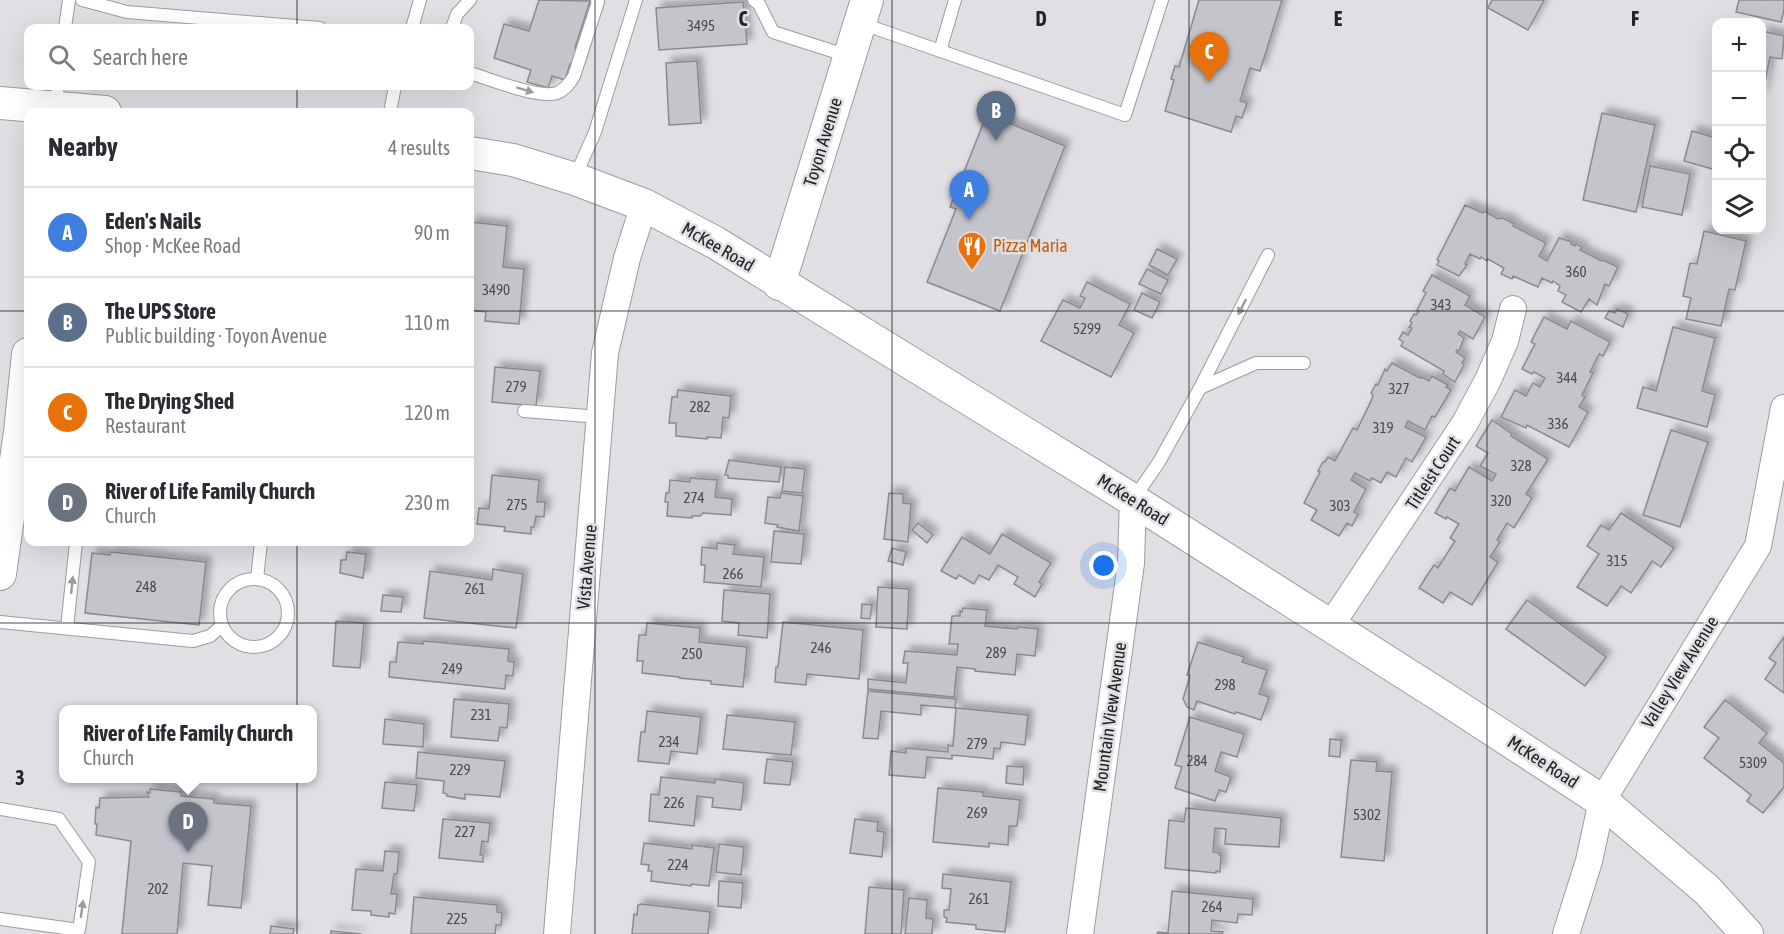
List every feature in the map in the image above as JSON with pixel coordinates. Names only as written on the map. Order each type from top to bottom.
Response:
[{"type":"street","name":"Toyon Avenue","points":[[779,284],[863,11]]},
{"type":"street","points":[[0,103],[56,102],[85,108]]},
{"type":"street","name":"McKee Road","points":[[474,154],[513,160],[575,179],[644,205],[716,243],[779,284],[1133,500],[1602,801],[1707,890],[1747,934]]},
{"type":"street","name":"Vista Avenue","points":[[557,934],[605,353],[627,258],[644,205]]},
{"type":"street","name":"Titleist Court","points":[[1331,625],[1465,423],[1488,380],[1505,341],[1513,309]]},
{"type":"street","name":"Valley View Avenue","points":[[1566,934],[1589,861],[1602,801],[1758,546],[1784,408]]},
{"type":"street","points":[[0,574],[24,433]]},
{"type":"street","name":"Mountain View Avenue","points":[[1080,934],[1131,563],[1133,500]]},
{"type":"lane","points":[[66,24],[69,0]]},
{"type":"lane","points":[[82,0],[127,12],[272,24]]},
{"type":"lane","points":[[413,24],[420,0]]},
{"type":"lane","points":[[453,24],[457,14],[470,0]]},
{"type":"lane","points":[[474,74],[542,95],[558,93],[569,85],[574,76],[597,0]]},
{"type":"lane","points":[[575,179],[595,132],[636,0]]},
{"type":"lane","points":[[754,0],[759,4],[773,32],[849,57]]},
{"type":"lane","points":[[940,51],[955,0]]},
{"type":"lane","points":[[863,11],[940,51],[1125,115],[1162,0]]},
{"type":"lane","points":[[391,108],[394,90]]},
{"type":"lane","points":[[1133,500],[1160,462],[1268,255]]},
{"type":"lane","points":[[1200,388],[1256,363],[1304,363]]},
{"type":"lane","points":[[524,411],[600,417]]},
{"type":"lane","points":[[67,628],[76,546]]},
{"type":"lane","points":[[257,579],[261,546]]},
{"type":"lane","points":[[257,579],[268,582],[284,597],[288,609],[287,622],[282,633],[273,642],[262,647],[249,648],[237,644],[228,637],[219,614],[221,602],[227,592],[236,584],[257,579]]},
{"type":"lane","points":[[0,622],[193,641],[210,636],[222,626]]},
{"type":"lane","points":[[0,809],[59,819],[89,862],[79,930],[0,919]]},
{"type":"building","points":[[539,0],[590,1],[575,48],[582,50],[577,66],[570,64],[565,80],[552,76],[548,88],[527,82],[531,70],[494,58],[504,24],[529,31]]},
{"type":"building","points":[[1199,0],[1282,0],[1260,71],[1250,68],[1240,101],[1247,103],[1242,118],[1236,116],[1231,132],[1165,111],[1174,80],[1171,79],[1175,66],[1179,67]]},
{"type":"building","points":[[1492,0],[1544,0],[1528,30],[1488,8]]},
{"type":"building","points":[[1739,0],[1784,0],[1781,22],[1736,12]]},
{"type":"building","points":[[743,2],[747,44],[659,50],[656,8]]},
{"type":"building","points":[[1766,32],[1784,36],[1782,59],[1770,57],[1766,77]]},
{"type":"building","points":[[697,61],[701,123],[669,125],[666,63]]},
{"type":"building","points":[[1602,113],[1655,125],[1636,212],[1583,200]]},
{"type":"building","points":[[987,114],[1065,146],[1000,311],[927,282],[956,209],[950,207]]},
{"type":"building","points":[[1692,131],[1712,137],[1712,169],[1684,161]]},
{"type":"building","points":[[1650,166],[1690,174],[1682,215],[1642,207]]},
{"type":"building","points":[[1465,205],[1483,213],[1484,211],[1498,219],[1503,218],[1514,224],[1513,226],[1546,243],[1539,256],[1547,261],[1559,238],[1572,242],[1571,244],[1575,246],[1576,244],[1582,247],[1580,250],[1618,267],[1609,286],[1605,284],[1597,305],[1589,299],[1581,312],[1562,302],[1566,295],[1558,291],[1560,286],[1553,281],[1552,283],[1542,278],[1538,287],[1513,276],[1512,279],[1501,274],[1504,268],[1488,259],[1487,261],[1470,254],[1465,264],[1467,265],[1459,276],[1437,265],[1439,261],[1437,260]]},
{"type":"building","points":[[474,222],[507,226],[503,267],[524,269],[519,324],[485,321],[486,312],[474,310]]},
{"type":"building","points":[[1704,231],[1746,241],[1735,290],[1729,289],[1721,326],[1686,319],[1691,298],[1683,296],[1690,263],[1697,264]]},
{"type":"building","points":[[1157,249],[1177,259],[1168,275],[1149,265]]},
{"type":"building","points":[[1147,269],[1168,280],[1161,294],[1139,284]]},
{"type":"building","points":[[1432,275],[1470,296],[1465,305],[1485,317],[1473,339],[1460,331],[1458,334],[1464,338],[1459,351],[1456,352],[1465,358],[1455,382],[1443,374],[1444,371],[1401,346],[1403,342],[1399,339],[1403,332],[1408,335],[1412,328],[1409,327],[1412,323],[1410,321],[1419,311],[1417,310],[1426,293],[1423,291]]},
{"type":"building","points":[[1087,282],[1130,304],[1119,325],[1134,333],[1111,377],[1041,341],[1063,300],[1080,308],[1085,298],[1080,296]]},
{"type":"building","points":[[1142,293],[1160,302],[1152,318],[1134,310]]},
{"type":"building","points":[[1617,309],[1628,314],[1623,327],[1605,318],[1609,311],[1615,313]]},
{"type":"building","points":[[1544,317],[1567,329],[1571,321],[1610,342],[1603,356],[1599,354],[1590,372],[1593,373],[1579,407],[1588,412],[1569,447],[1527,425],[1526,428],[1501,417],[1515,390],[1526,396],[1533,383],[1540,387],[1545,378],[1522,369],[1535,344],[1531,342]]},
{"type":"building","points":[[1673,327],[1715,338],[1702,391],[1715,395],[1707,427],[1637,408],[1643,387],[1656,391]]},
{"type":"building","points":[[1392,363],[1429,381],[1432,376],[1448,385],[1446,387],[1451,390],[1425,430],[1408,421],[1405,427],[1426,437],[1412,462],[1406,458],[1396,477],[1387,472],[1381,483],[1372,478],[1370,481],[1355,473],[1351,480],[1366,489],[1354,512],[1358,514],[1352,526],[1347,523],[1339,536],[1311,520],[1317,510],[1304,503],[1323,462],[1328,457],[1335,461],[1353,428],[1357,430],[1372,399],[1371,393],[1376,384],[1378,385],[1385,369],[1387,371]]},
{"type":"building","points":[[495,367],[540,371],[536,406],[492,402]]},
{"type":"building","points":[[678,390],[731,396],[729,418],[723,417],[721,438],[676,436],[676,423],[669,423],[672,397],[677,397]]},
{"type":"building","points":[[1492,420],[1512,434],[1511,436],[1548,459],[1526,494],[1532,498],[1514,528],[1507,523],[1497,540],[1500,542],[1490,557],[1498,562],[1472,605],[1450,592],[1443,603],[1419,588],[1434,565],[1438,568],[1455,541],[1450,538],[1459,524],[1435,513],[1450,488],[1455,491],[1469,467],[1492,481],[1496,474],[1480,466],[1488,453],[1476,446]]},
{"type":"building","points":[[1671,430],[1708,442],[1680,527],[1643,515]]},
{"type":"building","points":[[729,460],[781,467],[779,482],[728,478],[728,475],[725,475]]},
{"type":"building","points":[[785,467],[805,469],[802,493],[782,491]]},
{"type":"building","points":[[492,475],[539,480],[537,502],[545,502],[544,517],[536,516],[534,527],[531,527],[531,534],[504,531],[505,527],[477,524],[479,508],[489,509]]},
{"type":"building","points":[[690,478],[717,480],[715,497],[732,499],[731,515],[703,513],[700,516],[692,516],[692,518],[667,516],[668,502],[665,502],[666,493],[669,493],[670,480],[690,482]]},
{"type":"building","points":[[781,493],[803,496],[799,531],[765,523],[768,497],[780,498]]},
{"type":"building","points":[[889,493],[903,494],[903,503],[911,504],[908,542],[884,539]]},
{"type":"building","points":[[1621,513],[1674,548],[1661,567],[1652,561],[1631,593],[1621,586],[1607,606],[1577,587],[1599,554],[1587,546],[1601,525],[1609,530]]},
{"type":"building","points":[[918,523],[933,535],[927,543],[912,530]]},
{"type":"building","points":[[774,531],[804,534],[801,564],[771,562]]},
{"type":"building","points":[[1002,534],[1051,563],[1039,582],[1042,584],[1035,597],[1014,584],[1018,577],[998,565],[989,580],[979,575],[974,584],[959,575],[956,579],[941,571],[962,537],[990,554]]},
{"type":"building","points":[[717,543],[735,545],[733,554],[764,557],[761,587],[704,582],[705,565],[701,565],[702,547],[717,549]]},
{"type":"building","points":[[892,548],[906,552],[903,565],[888,561]]},
{"type":"building","points":[[111,552],[206,562],[199,625],[85,613],[92,553],[110,555]]},
{"type":"building","points":[[347,552],[366,554],[363,578],[340,573],[341,560],[346,560]]},
{"type":"building","points":[[493,569],[523,574],[516,628],[424,618],[430,571],[492,580]]},
{"type":"building","points":[[878,587],[909,589],[907,629],[876,627]]},
{"type":"building","points":[[724,590],[770,594],[767,638],[738,635],[739,623],[722,621]]},
{"type":"building","points":[[383,595],[403,597],[401,612],[381,611]]},
{"type":"building","points":[[1527,600],[1606,657],[1585,686],[1506,629]]},
{"type":"building","points":[[862,604],[872,605],[870,619],[861,618]]},
{"type":"building","points":[[963,608],[987,610],[985,626],[1038,629],[1035,656],[1017,654],[1015,675],[957,667],[954,697],[868,689],[868,679],[906,683],[908,663],[903,663],[905,651],[957,655],[958,644],[949,644],[952,616],[960,616]]},
{"type":"building","points":[[336,621],[364,623],[360,668],[333,666]]},
{"type":"building","points":[[783,622],[863,630],[859,679],[807,674],[806,685],[775,682]]},
{"type":"building","points":[[647,623],[700,628],[699,642],[747,647],[743,687],[642,673],[643,661],[637,661],[639,635],[646,635]]},
{"type":"building","points":[[1784,637],[1784,693],[1765,679],[1776,663],[1769,658]]},
{"type":"building","points":[[424,641],[509,649],[508,661],[514,662],[513,676],[506,675],[505,689],[389,677],[390,662],[396,662],[398,642],[423,644]]},
{"type":"building","points":[[1198,642],[1244,657],[1242,662],[1267,670],[1259,694],[1269,697],[1261,720],[1197,701],[1194,710],[1187,707],[1183,699],[1190,676],[1187,675]]},
{"type":"building","points":[[868,691],[956,699],[955,708],[921,705],[921,715],[881,711],[878,739],[863,738]]},
{"type":"building","points":[[454,699],[509,704],[507,728],[500,727],[498,741],[451,737]]},
{"type":"building","points":[[1725,700],[1767,733],[1759,743],[1784,763],[1784,787],[1763,813],[1747,801],[1751,795],[1704,758],[1719,738],[1704,727]]},
{"type":"building","points":[[956,708],[1028,715],[1025,745],[1001,742],[1000,749],[994,748],[993,759],[952,755],[952,759],[927,757],[925,778],[889,775],[891,751],[906,753],[906,748],[948,752],[948,745],[953,746]]},
{"type":"building","points":[[647,711],[701,717],[697,754],[671,751],[669,764],[638,761],[641,732],[645,732]]},
{"type":"building","points":[[727,715],[795,722],[791,755],[723,749]]},
{"type":"building","points":[[1190,717],[1244,734],[1237,757],[1221,752],[1215,771],[1231,777],[1226,792],[1219,790],[1215,801],[1175,788],[1182,767],[1175,765]]},
{"type":"building","points":[[385,719],[424,724],[423,747],[383,744]]},
{"type":"building","points":[[1330,739],[1341,740],[1340,757],[1329,756]]},
{"type":"building","points":[[418,752],[505,761],[500,797],[465,794],[465,799],[447,796],[443,793],[444,781],[416,778]]},
{"type":"building","points":[[767,759],[793,762],[790,785],[764,783]]},
{"type":"building","points":[[1351,760],[1377,762],[1376,771],[1392,772],[1384,861],[1341,857]]},
{"type":"building","points":[[1007,766],[1024,767],[1023,785],[1006,783]]},
{"type":"building","points":[[661,777],[715,783],[715,779],[744,783],[741,810],[712,807],[713,798],[697,796],[694,826],[649,821],[651,794],[659,795]]},
{"type":"building","points":[[385,782],[417,785],[414,811],[382,808]]},
{"type":"building","points":[[938,788],[983,792],[983,796],[1020,800],[1017,826],[1009,826],[1008,845],[989,843],[989,847],[933,842]]},
{"type":"building","points":[[150,789],[181,792],[181,796],[214,799],[214,803],[251,806],[241,908],[208,905],[212,866],[183,863],[177,934],[122,934],[131,841],[96,835],[96,807],[99,808],[100,798],[149,797],[147,792],[150,793]]},
{"type":"building","points":[[1186,808],[1281,818],[1279,847],[1225,844],[1226,829],[1215,828],[1213,852],[1221,855],[1220,872],[1165,868],[1169,820],[1184,822]]},
{"type":"building","points":[[443,819],[490,823],[488,842],[482,841],[480,855],[483,855],[483,862],[439,858]]},
{"type":"building","points":[[855,819],[878,822],[877,831],[884,832],[882,857],[850,853]]},
{"type":"building","points":[[644,843],[692,849],[692,845],[714,848],[709,886],[651,881],[652,871],[648,871],[649,865],[641,864]]},
{"type":"building","points":[[719,844],[744,847],[741,875],[716,872]]},
{"type":"building","points":[[385,851],[399,852],[397,874],[394,874],[391,894],[397,894],[395,914],[389,913],[389,917],[371,915],[371,911],[352,910],[356,869],[383,871]]},
{"type":"building","points":[[943,874],[1011,882],[1005,932],[976,929],[976,925],[946,922],[944,910],[949,910],[951,889],[942,888]]},
{"type":"building","points":[[719,881],[743,883],[741,908],[718,906]]},
{"type":"building","points":[[869,887],[904,890],[901,934],[865,934]]},
{"type":"building","points":[[1172,891],[1253,899],[1252,915],[1238,914],[1237,923],[1212,920],[1211,931],[1223,932],[1222,934],[1157,934],[1158,932],[1168,933]]},
{"type":"building","points":[[414,897],[497,905],[497,912],[502,913],[501,925],[496,925],[495,934],[411,934]]},
{"type":"building","points":[[909,898],[927,900],[926,918],[933,919],[932,934],[905,934]]},
{"type":"building","points":[[638,905],[710,912],[708,934],[632,934],[634,914],[637,915]]},
{"type":"building","points":[[271,926],[294,929],[293,934],[270,934]]},
{"type":"building","points":[[331,931],[362,934],[331,934]]},
{"type":"place","name":"The Drying Shed","points":[[1209,82]]},
{"type":"place","name":"The UPS Store","points":[[996,141]]},
{"type":"place","name":"Eden's Nails","points":[[969,220]]},
{"type":"place","name":"Pizza Maria","points":[[972,272]]},
{"type":"place","name":"River of Life Family Church","points":[[188,852]]}]
